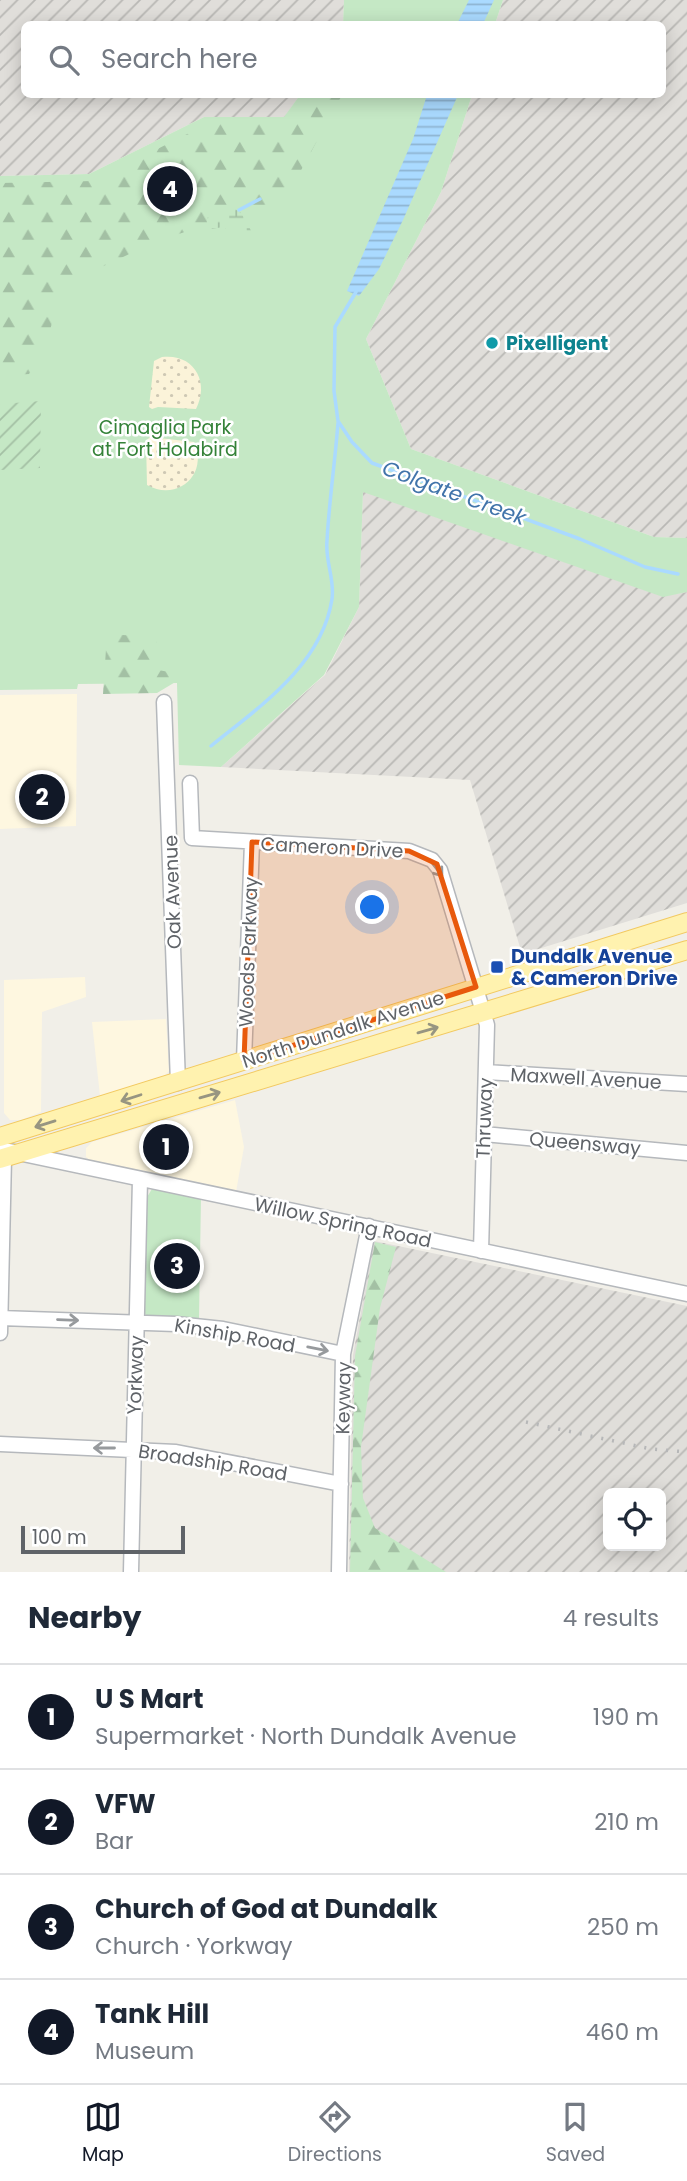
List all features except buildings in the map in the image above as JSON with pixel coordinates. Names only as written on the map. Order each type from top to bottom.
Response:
[{"type":"main road","name":"North Dundalk Avenue","points":[[4,1149],[244,1061],[687,922]]},
{"type":"main road","name":"North Dundalk Avenue","points":[[4,1149],[484,1013],[687,950]]},
{"type":"street","name":"Oak Avenue","points":[[164,702],[178,1083]]},
{"type":"street","name":"Cameron Drive","points":[[190,783],[192,838],[402,850],[432,860],[444,878],[476,987]]},
{"type":"street","name":"Woods Parkway","points":[[244,1061],[252,842]]},
{"type":"street","name":"Thruway","points":[[476,987],[487,1026],[481,1251]]},
{"type":"street","name":"Maxwell Avenue","points":[[486,1072],[687,1084]]},
{"type":"street","name":"Queensway","points":[[484,1133],[687,1153]]},
{"type":"street","name":"Willow Spring Road","points":[[4,1149],[687,1294]]},
{"type":"street","points":[[0,1333],[4,1149]]},
{"type":"street","name":"Yorkway","points":[[131,1572],[140,1179]]},
{"type":"street","name":"Keyway","points":[[339,1572],[343,1354],[369,1226]]},
{"type":"street","name":"Kinship Road","points":[[0,1318],[136,1322],[223,1329],[343,1354]]},
{"type":"street","name":"Broadship Road","points":[[0,1444],[133,1448],[187,1454],[341,1484]]},
{"type":"highlighted area","points":[[252,842],[409,851],[437,864],[476,987],[244,1061]]},
{"type":"shaded area","points":[[0,0],[344,0],[343,21],[21,21],[21,98],[298,98],[284,118],[204,117],[89,174],[0,176]]},
{"type":"shaded area","points":[[503,0],[687,0],[687,538],[654,537],[411,449],[366,339],[441,192],[471,98],[666,98],[666,21],[496,21]]},
{"type":"shaded area","points":[[363,491],[663,596],[687,592],[687,903],[522,954],[470,780],[221,767],[325,675],[359,607]]},
{"type":"shaded area","points":[[77,694],[76,826],[0,829],[0,695]]},
{"type":"shaded area","points":[[85,977],[86,997],[42,1012],[41,1112],[21,1120],[10,1120],[4,1113],[4,980]]},
{"type":"shaded area","points":[[166,1019],[169,1071],[164,1076],[100,1096],[92,1022]]},
{"type":"shaded area","points":[[235,1100],[244,1147],[236,1192],[92,1162],[86,1157],[86,1148],[92,1142]]},
{"type":"shaded area","points":[[374,1241],[687,1306],[687,1572],[349,1572],[353,1355]]},
{"type":"green space","points":[[344,0],[503,0],[496,21],[343,21]]},
{"type":"green space","name":"Cimaglia Park at Fort Holabird","points":[[298,98],[471,98],[441,192],[366,339],[411,449],[654,537],[687,538],[687,592],[663,597],[363,492],[359,607],[324,675],[221,767],[179,765],[177,683],[78,684],[77,689],[0,690],[0,176],[89,174],[204,117],[284,117]]},
{"type":"green space","points":[[306,98],[340,98],[286,198],[155,242],[61,286],[45,351],[29,374],[0,376],[0,183],[94,181],[209,123],[290,122]]},
{"type":"green space","points":[[229,206],[240,212],[247,223],[251,231],[246,238],[223,227],[211,229],[207,224],[207,218]]},
{"type":"green space","points":[[41,401],[40,468],[0,470],[0,404]]},
{"type":"green space","points":[[107,634],[154,637],[157,642],[152,654],[152,669],[187,675],[157,693],[103,694]]},
{"type":"green space","points":[[153,1187],[201,1196],[199,1320],[151,1318],[143,1313],[146,1199]]},
{"type":"green space","points":[[375,1242],[396,1247],[380,1308],[361,1447],[363,1498],[375,1528],[446,1572],[350,1572],[355,1356]]},
{"type":"sand","points":[[162,357],[183,360],[196,371],[201,389],[196,409],[149,407],[154,361]]},
{"type":"sand","points":[[150,437],[194,442],[198,454],[194,475],[179,488],[158,489],[147,485],[146,441]]},
{"type":"water","points":[[469,0],[494,0],[484,21],[458,21]]},
{"type":"water","points":[[426,98],[457,98],[379,269],[359,296],[347,291],[413,139]]},
{"type":"waterway","points":[[239,210],[260,199]]},
{"type":"waterway","name":"Colgate Creek","points":[[356,292],[335,327],[334,391],[338,421],[352,442],[372,463],[580,539],[645,567],[678,574]]},
{"type":"waterway","points":[[211,746],[286,683],[316,644],[326,623],[333,592],[327,541],[338,423]]},
{"type":"railway","points":[[526,1422],[651,1449],[687,1452]]},
{"type":"place","name":"Tank Hill","points":[[170,189]]},
{"type":"place","name":"Pixelligent","points":[[492,343]]},
{"type":"place","name":"VFW","points":[[42,797]]},
{"type":"place","name":"Dundalk Avenue & Cameron Drive","points":[[497,967]]},
{"type":"place","name":"U S Mart","points":[[166,1147]]},
{"type":"place","name":"Church of God at Dundalk","points":[[177,1266]]}]
